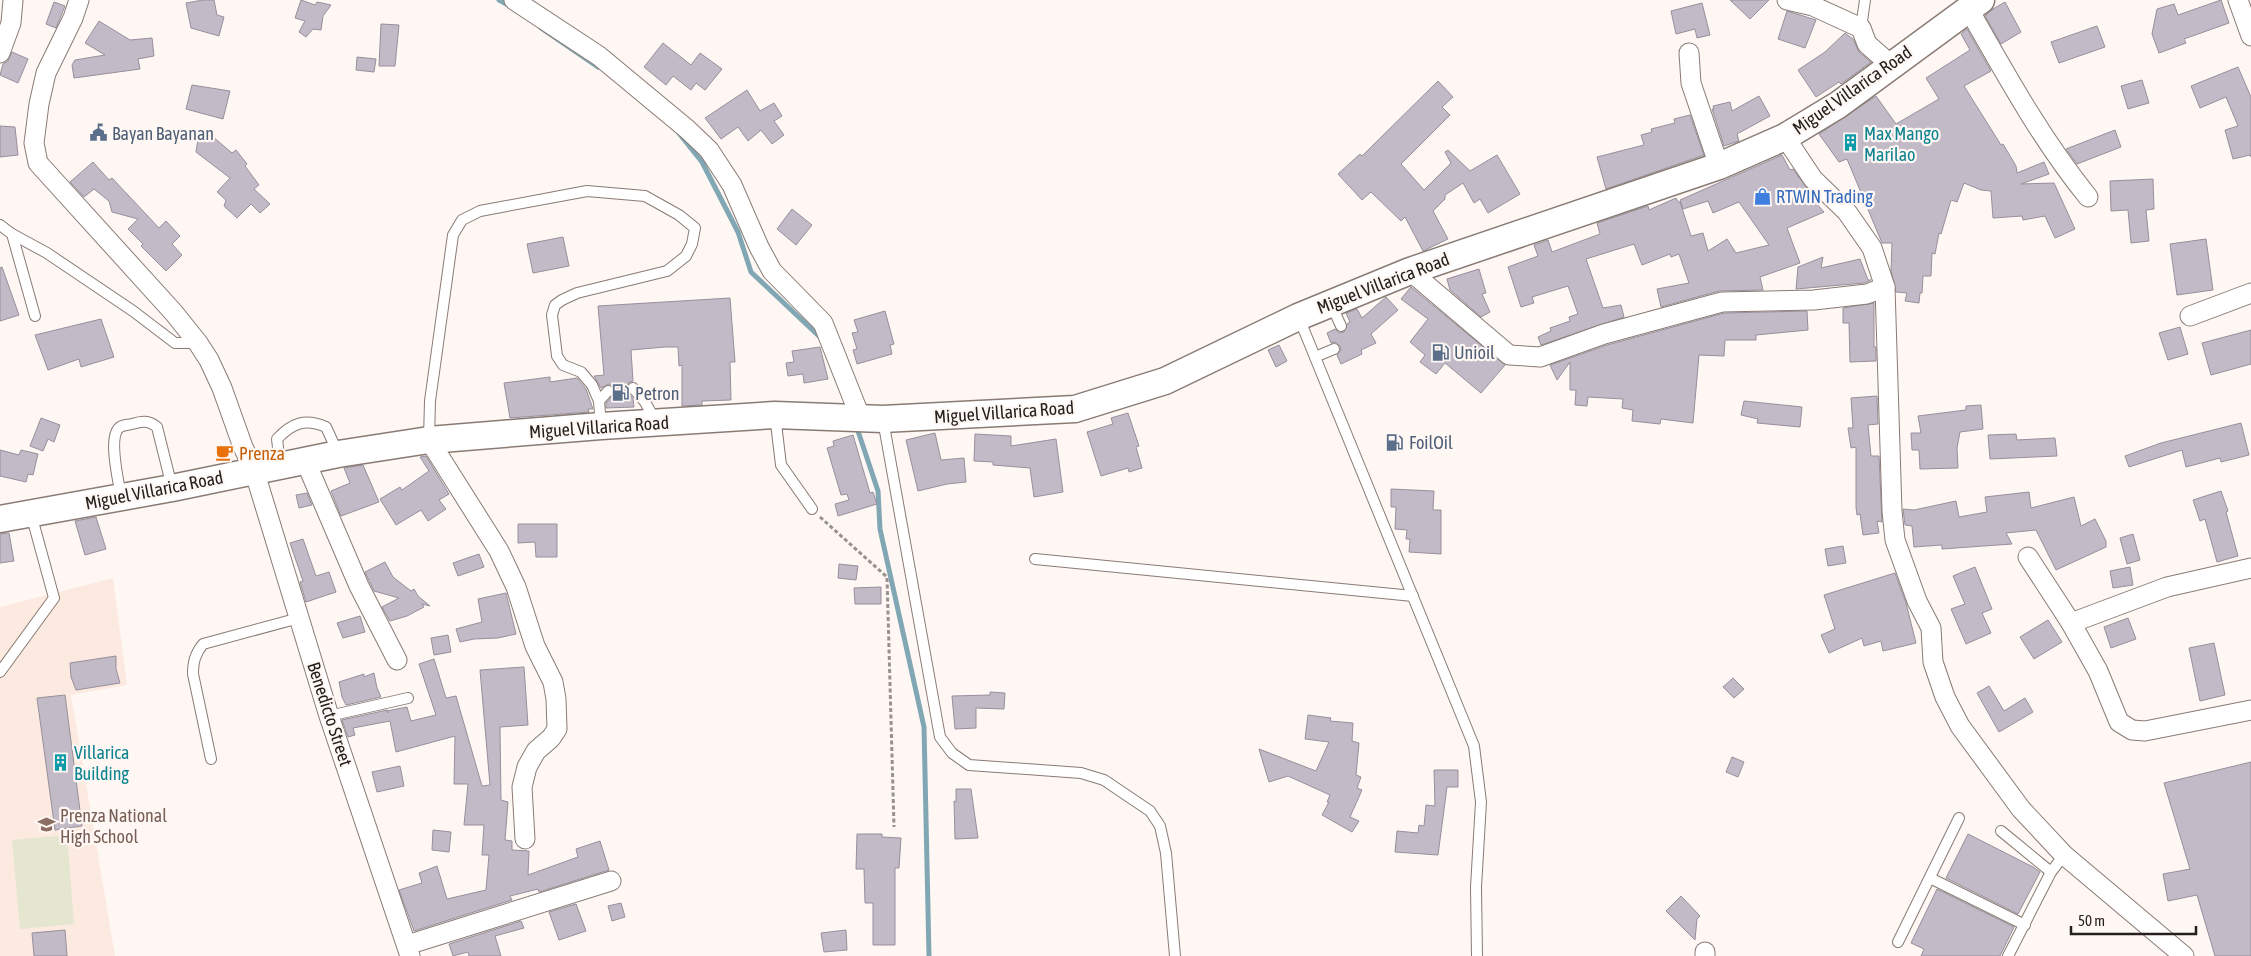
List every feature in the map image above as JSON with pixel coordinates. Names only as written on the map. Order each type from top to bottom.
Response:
[{"type":"main road","name":"Miguel Villarica Road","points":[[0,519],[121,498],[338,454],[600,413],[656,423],[775,416],[872,419],[1075,409],[1165,381],[1298,317],[1410,271],[1719,166],[1785,137],[1838,105],[1975,4]]},
{"type":"street","points":[[0,53],[11,23],[13,0]]},
{"type":"street","name":"Benedicto Street","points":[[79,0],[73,18],[46,73],[38,104],[34,143],[38,163],[174,313],[209,360],[254,470],[329,716],[408,951]]},
{"type":"street","points":[[514,0],[600,56],[687,129],[709,150],[732,185],[759,247],[772,271],[823,323],[872,419]]},
{"type":"street","points":[[1787,0],[1813,6],[1861,28],[1867,44],[1891,65]]},
{"type":"street","points":[[2238,0],[2251,36]]},
{"type":"street","points":[[1975,4],[2029,114],[2061,164],[2088,197]]},
{"type":"street","points":[[1689,53],[1691,83],[1719,166]]},
{"type":"street","points":[[1785,137],[1813,180],[1847,212],[1872,248],[1886,287],[1894,540],[1917,601],[1931,628],[1933,662],[1945,697],[1960,726],[2021,809],[2064,855],[2184,956]]},
{"type":"street","points":[[1410,271],[1509,356],[1540,357],[1604,334],[1722,302],[1814,300],[1867,294],[1886,287]]},
{"type":"street","points":[[2190,316],[2251,293]]},
{"type":"street","points":[[429,440],[499,551],[516,587],[535,646],[553,682],[556,699],[557,729],[551,738],[536,751],[528,767],[522,787],[525,839]]},
{"type":"street","points":[[305,460],[359,586],[397,660]]},
{"type":"street","points":[[2028,557],[2071,623],[2098,671],[2116,717],[2126,728],[2145,731],[2251,710]]},
{"type":"street","points":[[2071,623],[2167,587],[2251,568]]},
{"type":"street","points":[[408,951],[611,881]]},
{"type":"lane","points":[[1861,28],[1866,0]]},
{"type":"lane","points":[[429,440],[430,401],[453,235],[462,220],[480,211],[587,191],[645,196],[679,215],[695,228],[692,244],[686,256],[667,271],[576,293],[555,306],[552,315],[557,356],[563,365],[581,372],[592,385],[600,413]]},
{"type":"lane","points":[[0,225],[12,234],[47,253],[133,311],[176,343],[198,344]]},
{"type":"lane","points":[[12,234],[35,316]]},
{"type":"lane","points":[[1330,303],[1341,326]]},
{"type":"lane","points":[[1298,317],[1474,746],[1481,802],[1476,887],[1476,956]]},
{"type":"lane","points":[[1315,357],[1334,349]]},
{"type":"lane","points":[[633,388],[645,402],[656,423]]},
{"type":"lane","points":[[600,413],[608,391]]},
{"type":"lane","points":[[775,416],[781,465],[812,509]]},
{"type":"lane","points":[[872,419],[940,738],[952,753],[969,765],[1081,773],[1104,780],[1150,810],[1160,826],[1166,853],[1176,956]]},
{"type":"lane","points":[[121,498],[114,444],[116,433],[120,427],[143,421],[151,422],[158,427],[172,488]]},
{"type":"lane","points":[[280,465],[277,439],[289,427],[312,421],[326,427],[338,454]]},
{"type":"lane","points":[[0,672],[54,598],[31,514]]},
{"type":"lane","points":[[1035,560],[1413,596]]},
{"type":"lane","points":[[212,759],[193,674],[193,663],[196,653],[203,644],[299,618]]},
{"type":"lane","points":[[329,716],[408,698]]},
{"type":"lane","points":[[1898,942],[1959,818]]},
{"type":"lane","points":[[2001,831],[2051,872]]},
{"type":"lane","points":[[2008,956],[2051,872],[2064,855]]},
{"type":"lane","points":[[1930,878],[2024,925]]},
{"type":"path","points":[[812,509],[886,577],[894,827]]},
{"type":"shaded area","name":"Prenza National High School","points":[[113,578],[127,685],[71,695],[115,956],[0,956],[0,607]]},
{"type":"green space","points":[[67,835],[74,924],[20,929],[12,840]]},
{"type":"building","points":[[214,0],[217,15],[224,17],[219,36],[191,28],[186,3]]},
{"type":"building","points":[[301,0],[315,5],[317,2],[331,5],[323,16],[321,30],[313,29],[306,37],[299,32],[305,21],[295,18]]},
{"type":"building","points":[[1730,0],[1769,0],[1750,19]]},
{"type":"building","points":[[2221,0],[2229,23],[2184,39],[2186,43],[2159,53],[2152,34],[2157,9],[2174,4],[2178,15]]},
{"type":"building","points":[[54,2],[65,6],[56,28],[46,24]]},
{"type":"building","points":[[2005,2],[2021,32],[2001,44],[1985,16]]},
{"type":"building","points":[[1702,3],[1710,35],[1697,38],[1695,29],[1676,34],[1671,11]]},
{"type":"building","points":[[1787,11],[1816,20],[1805,48],[1778,39]]},
{"type":"building","points":[[99,21],[130,40],[152,38],[154,56],[138,59],[140,69],[74,78],[72,65],[75,60],[105,55],[85,43]]},
{"type":"building","points":[[381,24],[399,25],[395,66],[379,66]]},
{"type":"building","points":[[2097,26],[2105,47],[2059,63],[2051,42]]},
{"type":"building","points":[[1967,29],[1991,71],[1964,86],[2001,145],[2003,144],[2016,166],[2017,173],[2044,162],[2049,174],[2021,184],[2054,183],[2075,229],[2055,238],[2045,216],[2023,220],[2022,216],[1993,218],[1991,191],[1981,190],[1964,183],[1957,202],[1951,200],[1941,234],[1939,233],[1935,254],[1932,253],[1931,276],[1923,276],[1922,293],[1920,293],[1919,303],[1905,301],[1907,293],[1896,292],[1891,271],[1892,243],[1882,243],[1847,159],[1839,162],[1819,134],[1876,96],[1896,124],[1939,99],[1926,78],[1970,50],[1961,34]]},
{"type":"building","points":[[1845,33],[1853,39],[1859,52],[1871,62],[1841,84],[1839,82],[1816,97],[1798,70],[1825,52]]},
{"type":"building","points":[[663,43],[691,65],[700,53],[722,69],[705,90],[696,83],[691,90],[673,76],[666,85],[644,67]]},
{"type":"building","points":[[12,52],[28,59],[18,83],[0,75],[3,64],[8,61]]},
{"type":"building","points":[[357,57],[376,59],[374,72],[356,70]]},
{"type":"building","points":[[2238,67],[2251,97],[2251,157],[2250,155],[2233,159],[2225,130],[2238,126],[2226,97],[2200,108],[2191,86]]},
{"type":"building","points":[[2142,80],[2149,103],[2128,109],[2121,86]]},
{"type":"building","points":[[1438,81],[1453,97],[1442,107],[1450,115],[1401,164],[1424,190],[1451,163],[1445,152],[1448,150],[1470,171],[1497,155],[1520,194],[1488,213],[1480,199],[1474,203],[1463,183],[1445,195],[1445,199],[1433,211],[1448,239],[1423,251],[1405,217],[1401,221],[1371,192],[1362,200],[1338,174],[1360,154],[1362,156]]},
{"type":"building","points":[[192,85],[230,91],[223,119],[186,109]]},
{"type":"building","points":[[747,90],[760,111],[774,103],[782,116],[774,121],[784,135],[772,144],[761,130],[748,141],[738,127],[721,139],[705,118]]},
{"type":"building","points":[[1759,96],[1770,116],[1737,134],[1739,141],[1724,146],[1712,109],[1714,109],[1713,106],[1730,102],[1732,111]]},
{"type":"building","points":[[1690,115],[1704,155],[1606,189],[1597,157],[1644,145],[1641,135],[1652,132],[1651,129],[1675,123],[1674,119]]},
{"type":"building","points":[[0,126],[15,127],[18,155],[0,157]]},
{"type":"building","points":[[2115,130],[2121,147],[2077,164],[2066,149]]},
{"type":"building","points":[[212,136],[232,153],[236,150],[247,164],[245,166],[259,185],[254,189],[270,204],[260,213],[251,204],[237,218],[224,206],[226,200],[217,192],[230,178],[196,152],[198,139]]},
{"type":"building","points":[[1782,155],[1790,170],[1793,169],[1809,191],[1805,191],[1824,212],[1787,228],[1800,263],[1760,277],[1763,290],[1719,291],[1661,307],[1657,289],[1689,283],[1679,254],[1671,257],[1670,254],[1642,265],[1634,244],[1586,259],[1603,308],[1621,305],[1624,317],[1541,345],[1538,337],[1551,331],[1550,328],[1570,321],[1569,317],[1578,314],[1568,286],[1532,297],[1534,303],[1521,307],[1508,267],[1538,256],[1534,245],[1548,240],[1552,252],[1600,234],[1597,223],[1648,206],[1649,210],[1676,198],[1680,202],[1691,236],[1703,233],[1708,251],[1727,239],[1736,253],[1769,245],[1739,202],[1713,213],[1708,201],[1683,209],[1680,200]]},
{"type":"building","points":[[93,162],[109,180],[112,178],[159,228],[166,221],[180,236],[172,244],[182,255],[166,271],[141,246],[143,244],[128,229],[138,219],[112,212],[109,201],[94,189],[84,197],[70,182]]},
{"type":"building","points":[[2153,179],[2154,209],[2146,210],[2149,241],[2131,243],[2128,210],[2111,211],[2110,181]]},
{"type":"building","points":[[792,209],[812,225],[796,245],[777,229]]},
{"type":"building","points":[[563,237],[569,266],[533,273],[527,244]]},
{"type":"building","points":[[2206,239],[2213,290],[2177,295],[2170,244]]},
{"type":"building","points":[[1823,257],[1821,268],[1860,259],[1868,280],[1871,280],[1864,283],[1796,289],[1798,267]]},
{"type":"building","points":[[2,267],[19,315],[0,321],[0,268]]},
{"type":"building","points":[[1479,269],[1486,293],[1482,294],[1490,312],[1481,317],[1450,290],[1447,279]]},
{"type":"building","points":[[1411,287],[1505,365],[1481,393],[1445,363],[1436,374],[1420,362],[1425,355],[1410,342],[1428,319],[1401,299]]},
{"type":"building","points":[[1386,297],[1398,310],[1371,334],[1376,343],[1361,350],[1362,354],[1341,364],[1337,355],[1341,350],[1340,346],[1335,342],[1331,343],[1327,333],[1335,329],[1340,333],[1344,332],[1347,324],[1350,322],[1346,313],[1357,309],[1362,318]]},
{"type":"building","points":[[730,298],[735,362],[730,362],[731,400],[702,401],[702,405],[682,406],[682,365],[679,366],[678,347],[665,347],[631,350],[633,381],[628,383],[626,389],[633,399],[634,407],[606,408],[606,403],[613,395],[614,388],[609,384],[601,388],[594,376],[604,375],[598,306]]},
{"type":"building","points":[[1874,303],[1874,347],[1876,347],[1876,361],[1850,362],[1849,323],[1843,323],[1843,308]]},
{"type":"building","points":[[885,311],[894,344],[890,345],[892,354],[857,364],[853,350],[857,349],[852,333],[858,332],[854,320]]},
{"type":"building","points":[[1807,311],[1808,330],[1756,335],[1756,340],[1725,340],[1724,356],[1699,355],[1693,423],[1661,419],[1660,424],[1632,421],[1633,410],[1622,408],[1623,399],[1588,397],[1587,406],[1575,405],[1576,390],[1570,390],[1570,362],[1557,380],[1550,365],[1607,345],[1724,313]]},
{"type":"building","points":[[101,319],[114,357],[81,367],[79,359],[48,370],[35,335]]},
{"type":"building","points":[[2180,327],[2188,354],[2168,360],[2159,333]]},
{"type":"building","points":[[2251,330],[2251,364],[2211,375],[2202,343]]},
{"type":"building","points":[[1279,345],[1287,361],[1276,367],[1268,350]]},
{"type":"building","points":[[820,347],[828,379],[804,383],[803,374],[788,376],[786,363],[794,362],[792,351]]},
{"type":"building","points":[[550,377],[550,382],[577,378],[586,389],[593,409],[588,409],[589,412],[510,418],[504,383]]},
{"type":"building","points":[[1877,396],[1878,424],[1868,425],[1871,456],[1879,456],[1882,522],[1877,521],[1879,533],[1863,535],[1860,514],[1857,515],[1856,507],[1856,447],[1851,448],[1848,428],[1853,428],[1851,398]]},
{"type":"building","points":[[1744,401],[1802,407],[1800,427],[1757,423],[1758,419],[1741,415]]},
{"type":"building","points":[[1981,405],[1983,429],[1960,432],[1957,448],[1958,468],[1920,469],[1919,450],[1912,450],[1911,433],[1921,433],[1918,416],[1966,410],[1966,406]]},
{"type":"building","points":[[1128,413],[1139,446],[1136,447],[1142,468],[1129,472],[1128,468],[1101,476],[1087,432],[1113,424],[1111,418]]},
{"type":"building","points":[[41,418],[60,425],[54,442],[48,439],[43,451],[30,446]]},
{"type":"building","points":[[2241,423],[2249,455],[2221,462],[2220,458],[2186,467],[2182,450],[2129,467],[2125,456],[2161,443]]},
{"type":"building","points":[[935,433],[941,460],[964,458],[966,482],[947,484],[918,491],[906,440]]},
{"type":"building","points":[[975,434],[1011,436],[1011,446],[1056,439],[1063,492],[1034,497],[1030,468],[993,465],[993,462],[974,461]]},
{"type":"building","points":[[2016,434],[2017,440],[2055,438],[2057,456],[1990,459],[1988,435]]},
{"type":"building","points":[[853,435],[870,493],[873,492],[877,504],[838,516],[835,504],[849,500],[847,494],[841,495],[827,448],[834,446],[833,441]]},
{"type":"building","points":[[0,450],[19,455],[21,450],[38,454],[33,475],[28,474],[26,482],[0,476]]},
{"type":"building","points":[[426,456],[449,494],[439,500],[446,509],[428,521],[421,510],[396,525],[380,499],[400,487],[402,490],[429,471],[420,457]]},
{"type":"building","points":[[363,465],[379,502],[341,516],[331,491],[350,483],[344,468]]},
{"type":"building","points":[[1391,489],[1434,491],[1433,510],[1441,510],[1441,554],[1409,552],[1410,539],[1406,539],[1407,530],[1395,529],[1396,507],[1391,507]]},
{"type":"building","points":[[2221,491],[2228,511],[2226,512],[2238,556],[2217,562],[2205,519],[2200,521],[2193,500]]},
{"type":"building","points":[[2029,492],[2031,508],[2074,497],[2081,526],[2095,519],[2106,541],[2106,547],[2056,570],[2036,530],[2006,533],[2012,544],[1942,549],[1942,545],[1914,547],[1912,526],[1905,525],[1903,509],[1914,510],[1956,501],[1959,517],[1987,512],[1985,497]]},
{"type":"building","points":[[307,493],[312,505],[299,508],[296,495]]},
{"type":"building","points":[[96,517],[106,549],[85,555],[75,521]]},
{"type":"building","points":[[518,524],[557,524],[557,557],[536,557],[535,542],[518,543]]},
{"type":"building","points":[[9,533],[14,561],[0,563],[0,534]]},
{"type":"building","points":[[2133,534],[2140,560],[2127,564],[2120,538]]},
{"type":"building","points":[[303,539],[316,576],[329,572],[336,592],[306,602],[300,582],[303,581],[290,543]]},
{"type":"building","points":[[1843,546],[1846,563],[1828,566],[1825,549]]},
{"type":"building","points":[[479,554],[484,567],[458,576],[453,563]]},
{"type":"building","points":[[385,562],[393,577],[411,591],[414,589],[418,596],[430,606],[422,604],[424,607],[407,616],[390,621],[382,607],[399,598],[374,591],[365,572]]},
{"type":"building","points":[[839,564],[858,566],[856,580],[838,578]]},
{"type":"building","points":[[1975,567],[1992,609],[1982,613],[1991,633],[1966,644],[1951,609],[1965,604],[1953,576]]},
{"type":"building","points":[[2130,567],[2133,585],[2113,588],[2110,571]]},
{"type":"building","points":[[1895,573],[1906,603],[1916,643],[1883,651],[1881,641],[1864,646],[1862,638],[1829,653],[1821,635],[1835,629],[1824,595]]},
{"type":"building","points":[[881,587],[881,604],[855,604],[854,588]]},
{"type":"building","points":[[506,593],[516,634],[460,642],[456,629],[482,622],[478,599]]},
{"type":"building","points":[[360,616],[365,632],[343,638],[337,623]]},
{"type":"building","points":[[2128,618],[2136,639],[2111,648],[2104,627]]},
{"type":"building","points":[[2048,620],[2062,642],[2034,659],[2020,637]]},
{"type":"building","points":[[448,635],[451,652],[434,655],[431,638]]},
{"type":"building","points":[[2214,643],[2225,695],[2200,701],[2189,648]]},
{"type":"building","points":[[116,656],[116,669],[120,683],[76,690],[71,677],[70,663]]},
{"type":"building","points":[[434,659],[446,698],[456,696],[482,786],[490,785],[480,670],[524,667],[528,725],[500,727],[501,800],[508,802],[505,840],[512,841],[512,850],[529,851],[528,875],[578,857],[576,849],[600,841],[609,870],[539,892],[538,889],[510,896],[512,900],[414,931],[399,890],[422,883],[419,873],[437,866],[447,899],[486,890],[489,855],[482,855],[484,825],[464,825],[468,784],[454,784],[455,736],[396,752],[390,721],[353,728],[355,735],[348,737],[342,720],[407,707],[411,721],[436,715],[419,664]]},
{"type":"building","points":[[374,673],[381,697],[346,705],[339,682],[364,674],[364,677]]},
{"type":"building","points":[[1733,678],[1744,689],[1734,698],[1723,687]]},
{"type":"building","points":[[1989,686],[2004,711],[2025,698],[2033,712],[1999,732],[1977,693]]},
{"type":"building","points":[[990,692],[1005,693],[1004,709],[976,708],[976,728],[955,729],[952,696],[990,695]]},
{"type":"building","name":"Villarica Building","points":[[65,695],[82,826],[55,830],[37,698]]},
{"type":"building","points":[[1308,715],[1331,718],[1330,721],[1353,723],[1352,741],[1359,743],[1356,775],[1361,777],[1357,788],[1362,790],[1350,817],[1359,821],[1352,832],[1322,815],[1329,802],[1327,802],[1330,795],[1288,776],[1269,782],[1259,749],[1316,771],[1329,742],[1305,739]]},
{"type":"building","points":[[1732,757],[1744,762],[1738,777],[1726,772]]},
{"type":"building","points":[[2251,762],[2251,956],[2215,956],[2197,895],[2168,901],[2163,874],[2190,869],[2164,783]]},
{"type":"building","points":[[400,766],[404,786],[377,792],[372,772]]},
{"type":"building","points":[[1434,770],[1458,770],[1458,787],[1447,787],[1438,855],[1395,852],[1397,831],[1418,833],[1419,825],[1424,826],[1426,805],[1435,806]]},
{"type":"building","points":[[956,789],[971,789],[978,838],[955,839],[954,801],[956,802]]},
{"type":"building","points":[[433,830],[451,832],[449,852],[432,850]]},
{"type":"building","points":[[857,834],[882,834],[882,837],[901,838],[899,868],[895,868],[895,945],[873,945],[873,903],[865,903],[864,869],[856,869]]},
{"type":"building","points":[[1968,834],[2040,872],[2018,914],[1946,878]]},
{"type":"building","points":[[1937,889],[2014,927],[2000,956],[1921,956],[1924,949],[1911,943]]},
{"type":"building","points":[[1681,896],[1700,916],[1697,919],[1695,940],[1666,911]]},
{"type":"building","points":[[621,903],[625,917],[612,921],[608,906]]},
{"type":"building","points":[[576,904],[586,931],[559,940],[549,912]]},
{"type":"building","points":[[521,921],[524,928],[495,936],[501,956],[469,956],[468,952],[453,956],[449,944]]},
{"type":"building","points":[[65,930],[67,956],[34,956],[32,933]]},
{"type":"building","points":[[846,930],[847,950],[824,952],[821,933]]},
{"type":"waterway","points":[[499,0],[510,6]]},
{"type":"waterway","points":[[541,28],[598,67]]},
{"type":"waterway","points":[[678,132],[702,162],[738,232],[751,272],[822,339]]},
{"type":"waterway","points":[[857,428],[878,491],[880,529],[924,727],[929,956]]},
{"type":"place","name":"Bayan Bayanan","points":[[98,133]]},
{"type":"place","name":"Max Mango Marilao","points":[[1850,143]]},
{"type":"place","name":"RTWIN Trading","points":[[1762,196]]},
{"type":"place","name":"Unioil","points":[[1440,352]]},
{"type":"place","name":"Petron","points":[[621,393]]},
{"type":"place","name":"FoilOil","points":[[1395,442]]},
{"type":"place","name":"Prenza","points":[[225,453]]},
{"type":"place","name":"Villarica Building","points":[[60,762]]},
{"type":"place","name":"Prenza National High School","points":[[46,825]]}]
